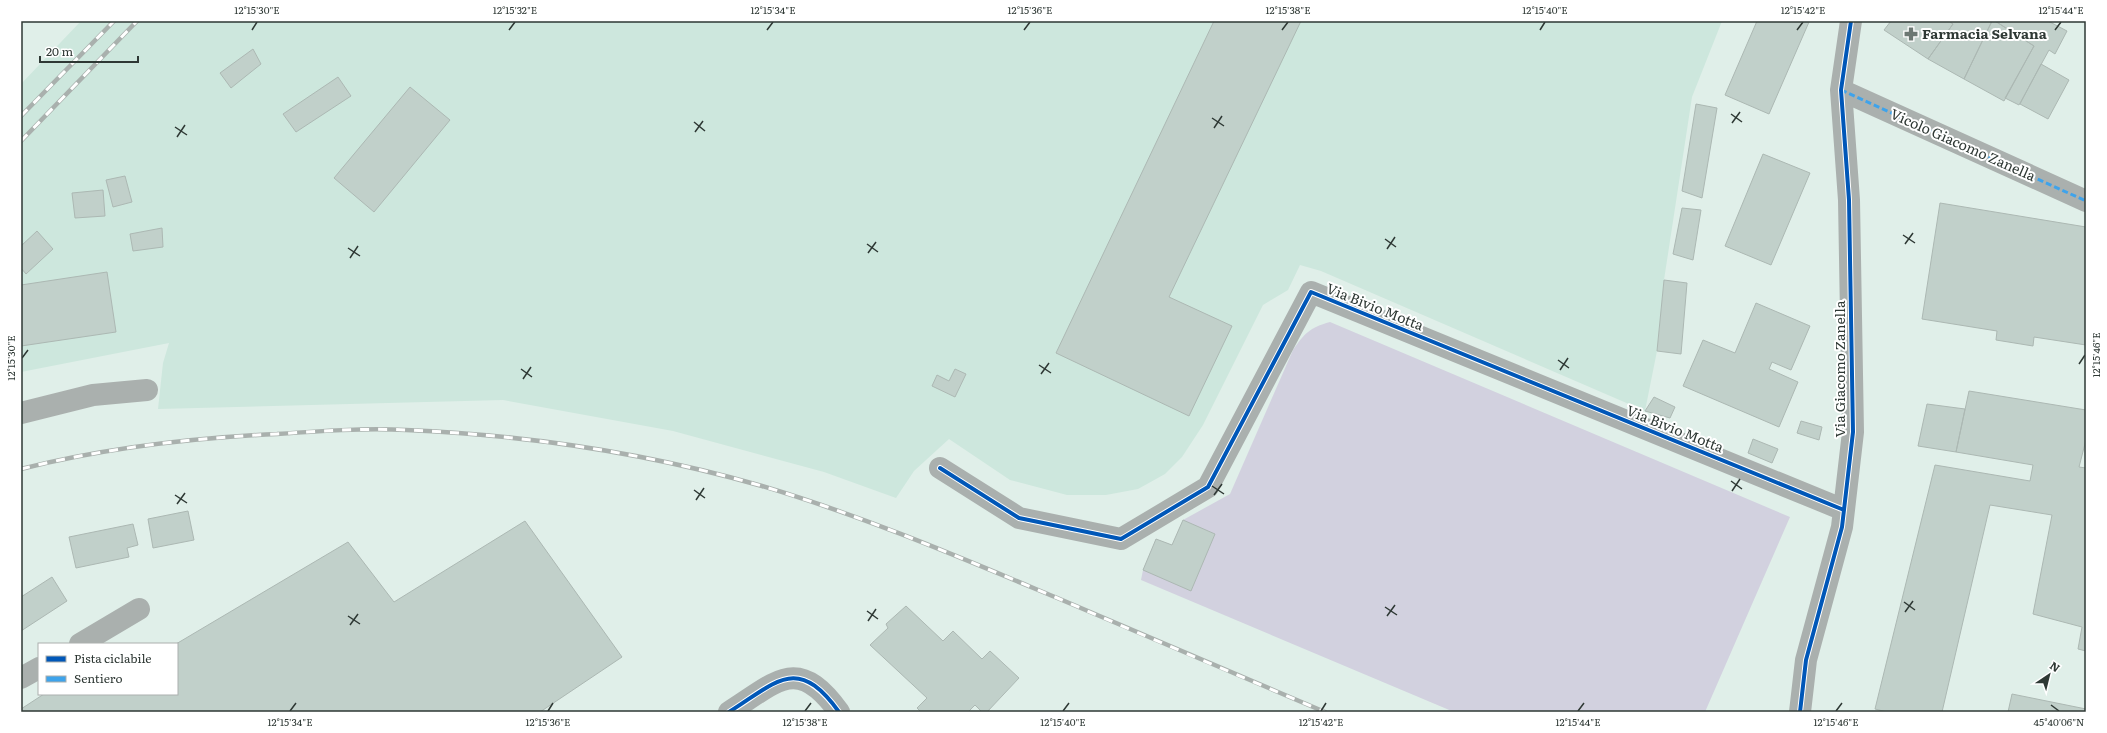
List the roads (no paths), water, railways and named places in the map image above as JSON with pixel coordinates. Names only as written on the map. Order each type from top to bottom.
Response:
[{"type":"street","name":"Via Giacomo Zanella","points":[[1800,712],[1806,660],[1842,527],[1853,432],[1849,200],[1841,90],[1851,21]]},
{"type":"street","name":"Vicolo Giacomo Zanella","points":[[1841,90],[2086,201]]},
{"type":"street","name":"Via Bivio Motta","points":[[940,468],[1019,518],[1121,539],[1208,486],[1311,292],[1844,510]]},
{"type":"street","points":[[21,414],[93,395],[147,390]]},
{"type":"street","points":[[82,643],[139,609]]},
{"type":"street","points":[[21,678],[38,669]]},
{"type":"street","points":[[729,712],[781,679],[796,677],[813,683],[828,696],[839,712]]},
{"type":"railway","points":[[21,116],[114,21]]},
{"type":"railway","points":[[21,141],[137,21]]},
{"type":"railway","points":[[21,469],[84,455],[180,441],[326,431],[390,429],[496,436],[541,441],[630,455],[719,474],[837,510],[947,552],[1325,712]]},
{"type":"place","name":"Farmacia Selvana","points":[[1911,34]]}]
